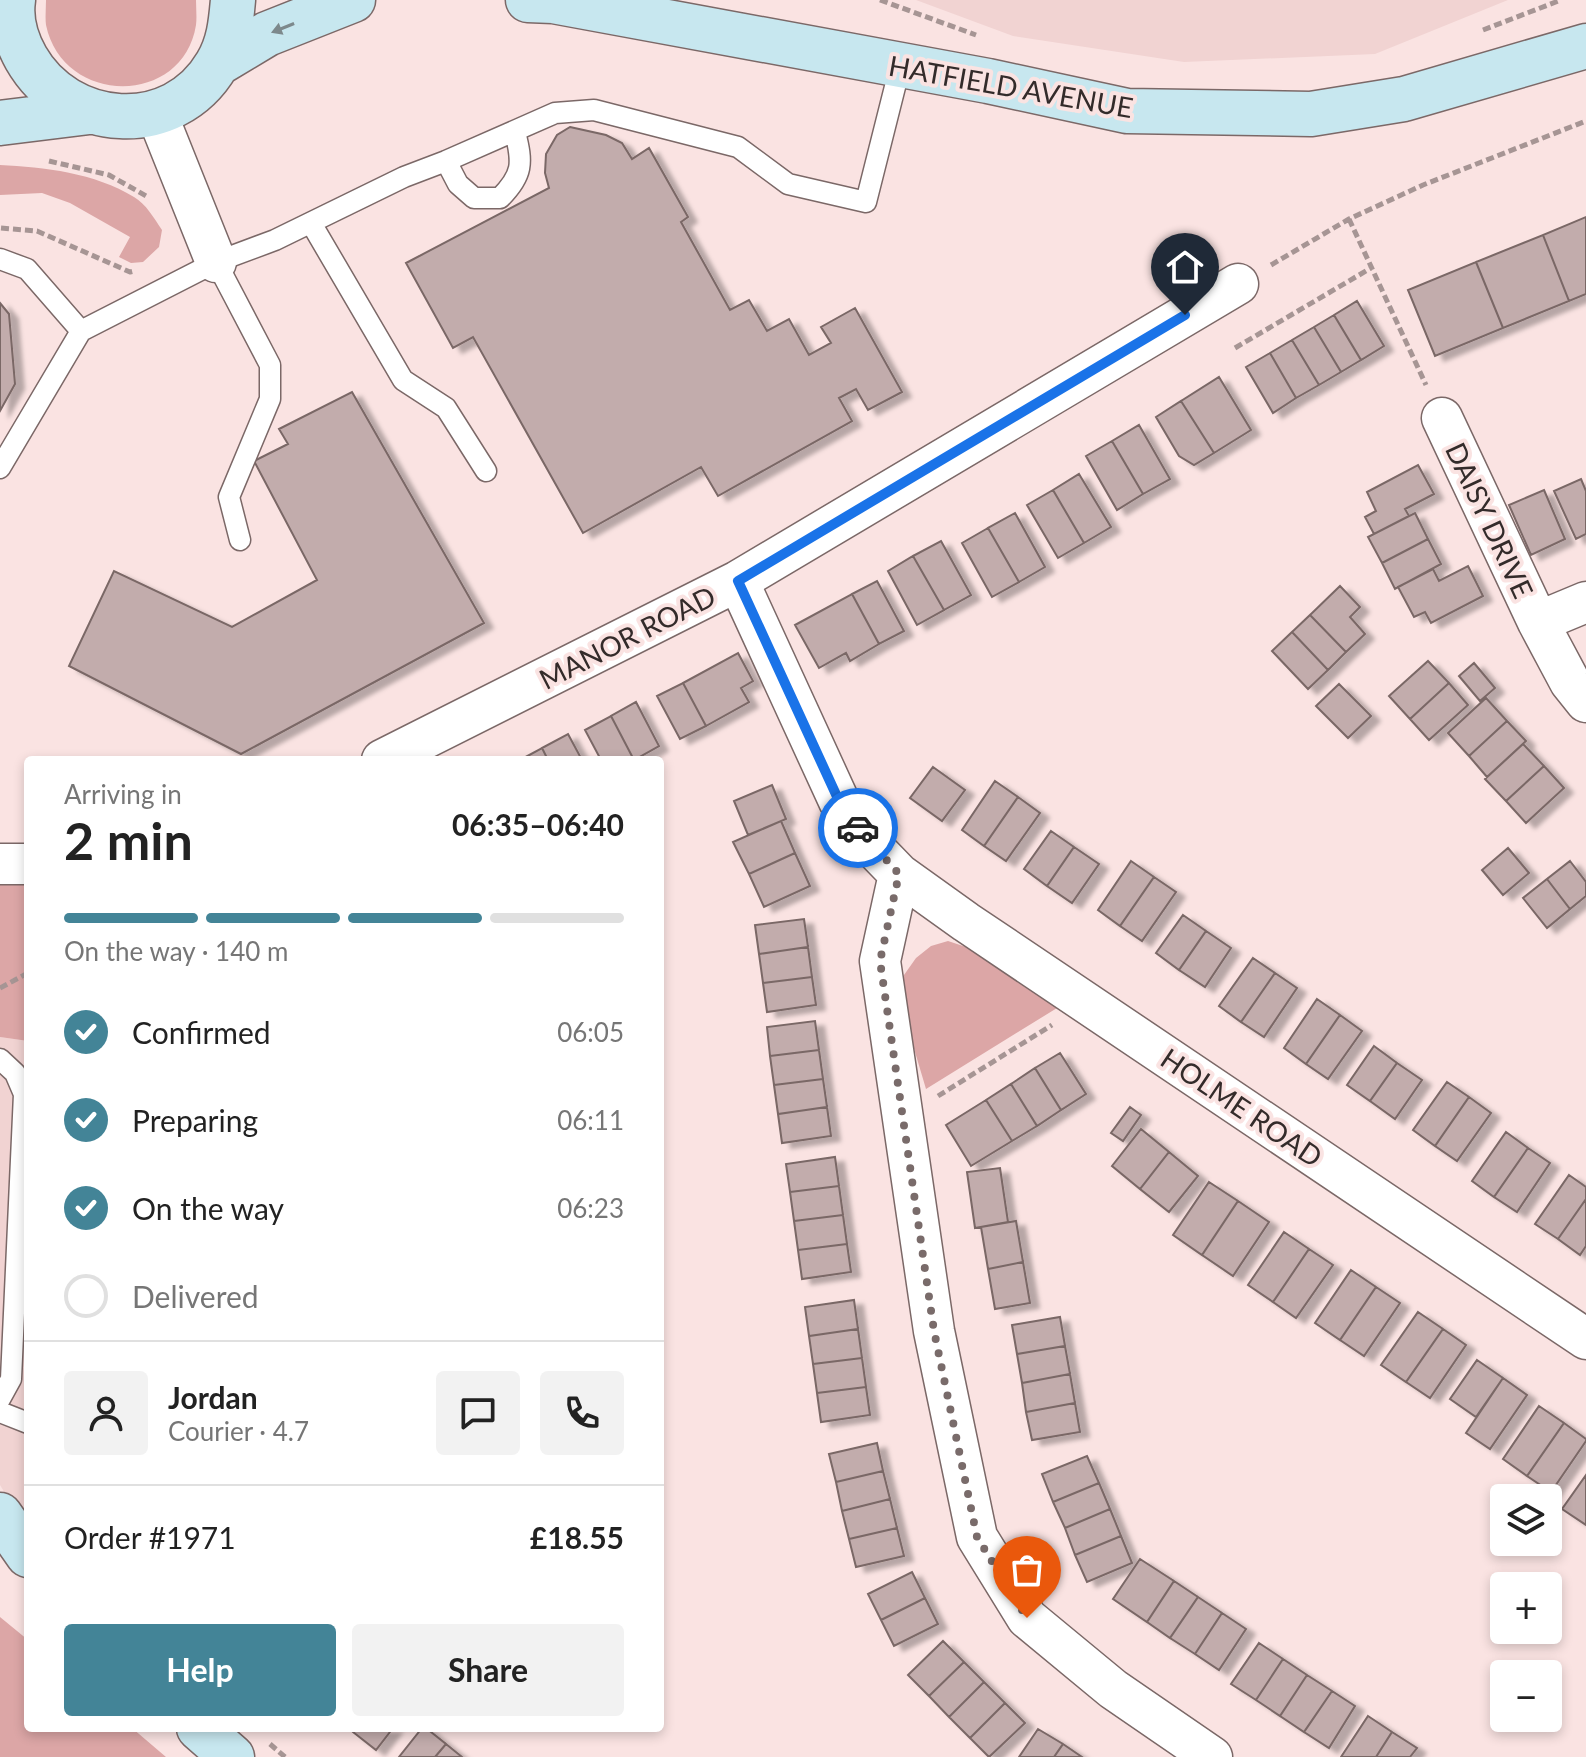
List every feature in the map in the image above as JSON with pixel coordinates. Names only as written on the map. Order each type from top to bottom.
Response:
[{"type":"street","points":[[13,0],[11,16],[19,46],[36,75],[60,98],[89,112]]},
{"type":"street","points":[[0,123],[89,112],[122,117],[156,112],[180,101],[201,85],[217,64],[230,33],[233,0]]},
{"type":"street","points":[[217,64],[267,34],[353,0]]},
{"type":"street","name":"HATFIELD AVENUE","points":[[528,0],[553,1],[988,81],[1127,111],[1311,114],[1404,99],[1586,46]]},
{"type":"street","points":[[156,112],[216,262]]},
{"type":"street","name":"MANOR ROAD","points":[[390,756],[738,581],[1238,284]]},
{"type":"street","name":"DAISY DRIVE","points":[[1442,418],[1538,622],[1570,682],[1586,702]]},
{"type":"street","name":"HOLME ROAD","points":[[738,581],[839,801],[867,841],[899,874],[1586,1339]]},
{"type":"street","name":"DAISY DRIVE","points":[[1538,622],[1586,602]]},
{"type":"street","points":[[0,864],[24,864]]},
{"type":"street","points":[[899,874],[880,961],[934,1331],[977,1537],[1027,1618],[1113,1689],[1212,1757]]},
{"type":"street","points":[[0,1515],[24,1549]]},
{"type":"street","points":[[204,1732],[232,1757]]},
{"type":"lane","points":[[0,468],[81,331],[216,262],[275,240],[404,177],[555,113],[594,110],[738,147],[788,184],[866,202],[900,67]]},
{"type":"lane","points":[[446,161],[458,184],[474,198],[500,198],[517,181],[521,156],[515,132]]},
{"type":"lane","points":[[311,223],[403,380],[446,408],[486,471]]},
{"type":"lane","points":[[0,259],[27,269],[81,331]]},
{"type":"lane","points":[[216,262],[270,365],[270,399],[229,497],[240,540]]},
{"type":"lane","points":[[0,1059],[15,1073],[24,1094],[11,1379],[0,1399]]},
{"type":"lane","points":[[0,1412],[24,1421]]},
{"type":"path","points":[[880,0],[982,37]]},
{"type":"path","points":[[1476,33],[1561,0]]},
{"type":"path","points":[[1238,284],[1349,219],[1423,185],[1586,121]]},
{"type":"path","points":[[42,160],[109,175],[147,196],[155,206]]},
{"type":"path","points":[[1349,219],[1442,418]]},
{"type":"path","points":[[0,228],[37,231],[130,272],[141,270]]},
{"type":"path","points":[[1235,348],[1371,268]]},
{"type":"path","points":[[0,988],[24,975]]},
{"type":"path","points":[[903,1117],[1088,1002]]},
{"type":"shaded area","points":[[46,0],[196,0],[196,25],[187,52],[169,71],[147,82],[122,86],[98,82],[75,71],[57,52],[46,25]]},
{"type":"shaded area","points":[[916,0],[1508,0],[1375,54],[1184,62],[1013,36]]},
{"type":"shaded area","points":[[0,165],[69,173],[119,189],[138,200],[153,216],[162,230],[159,247],[143,262],[131,263],[119,257],[130,237],[70,203],[42,193],[0,195]]},
{"type":"shaded area","points":[[24,883],[24,1040],[0,1037],[0,884]]},
{"type":"shaded area","points":[[948,941],[966,947],[1057,1008],[926,1089],[899,998],[904,975],[916,958],[931,946]]},
{"type":"shaded area","points":[[0,1037],[24,1040],[24,1524],[0,1485]]},
{"type":"shaded area","points":[[0,1617],[24,1637],[24,1732],[137,1732],[166,1757],[0,1757]]},
{"type":"building","points":[[570,127],[606,135],[622,143],[632,159],[649,148],[688,217],[681,222],[730,310],[749,300],[767,331],[789,319],[809,355],[831,343],[821,327],[855,308],[902,392],[868,410],[856,389],[839,398],[852,421],[718,496],[701,467],[583,533],[473,337],[453,348],[406,263],[549,188],[545,173],[546,154],[557,135]]},
{"type":"building","points":[[1586,217],[1586,294],[1569,301],[1543,235]]},
{"type":"building","points":[[1543,235],[1569,301],[1503,328],[1476,262]]},
{"type":"building","points":[[1476,262],[1503,328],[1435,356],[1408,290]]},
{"type":"building","points":[[1357,301],[1384,346],[1361,360],[1334,315]]},
{"type":"building","points":[[0,303],[9,314],[15,384],[0,411]]},
{"type":"building","points":[[1334,315],[1361,360],[1341,372],[1314,327]]},
{"type":"building","points":[[1314,327],[1341,372],[1319,385],[1292,340]]},
{"type":"building","points":[[1292,340],[1319,385],[1296,398],[1270,353]]},
{"type":"building","points":[[1270,353],[1296,398],[1273,413],[1246,367]]},
{"type":"building","points":[[1219,377],[1251,430],[1214,453],[1181,401]]},
{"type":"building","points":[[352,392],[484,623],[241,754],[69,666],[114,571],[232,627],[317,580],[254,461],[288,444],[279,429]]},
{"type":"building","points":[[1181,401],[1214,453],[1194,465],[1179,456],[1156,417]]},
{"type":"building","points":[[1139,425],[1170,479],[1143,494],[1112,441]]},
{"type":"building","points":[[1112,441],[1143,494],[1117,510],[1086,456]]},
{"type":"building","points":[[1418,465],[1434,494],[1405,509],[1409,516],[1374,534],[1365,517],[1376,511],[1367,492]]},
{"type":"building","points":[[1079,474],[1111,527],[1084,543],[1053,490]]},
{"type":"building","points":[[1581,479],[1586,491],[1586,534],[1576,539],[1554,491]]},
{"type":"building","points":[[1053,490],[1084,543],[1058,558],[1027,505]]},
{"type":"building","points":[[1544,490],[1565,539],[1531,555],[1509,505]]},
{"type":"building","points":[[1015,513],[1045,567],[1019,582],[988,528]]},
{"type":"building","points":[[1415,513],[1428,539],[1382,563],[1368,537]]},
{"type":"building","points":[[988,528],[1019,582],[992,597],[962,543]]},
{"type":"building","points":[[1428,539],[1441,564],[1395,589],[1382,563]]},
{"type":"building","points":[[941,541],[971,595],[944,610],[913,556]]},
{"type":"building","points":[[913,556],[944,610],[917,625],[888,571]]},
{"type":"building","points":[[1468,566],[1483,596],[1431,623],[1425,612],[1414,617],[1398,587],[1433,569],[1439,581]]},
{"type":"building","points":[[877,581],[904,631],[879,644],[852,594]]},
{"type":"building","points":[[1340,586],[1360,607],[1350,617],[1365,634],[1346,652],[1310,615]]},
{"type":"building","points":[[852,594],[879,644],[850,661],[846,653],[819,668],[795,625]]},
{"type":"building","points":[[1310,615],[1346,652],[1328,670],[1292,632]]},
{"type":"building","points":[[1292,632],[1328,670],[1308,689],[1272,651]]},
{"type":"building","points":[[738,653],[753,681],[741,688],[749,702],[706,726],[683,683]]},
{"type":"building","points":[[1428,661],[1449,683],[1410,719],[1389,696]]},
{"type":"building","points":[[1474,663],[1495,688],[1480,701],[1459,676]]},
{"type":"building","points":[[683,683],[706,726],[680,739],[657,696]]},
{"type":"building","points":[[1449,683],[1468,705],[1429,740],[1410,719]]},
{"type":"building","points":[[1339,684],[1371,716],[1348,738],[1316,706]]},
{"type":"building","points":[[1486,698],[1507,721],[1469,756],[1448,733]]},
{"type":"building","points":[[636,702],[659,746],[641,756],[632,756],[611,716]]},
{"type":"building","points":[[611,716],[632,756],[599,756],[585,730]]},
{"type":"building","points":[[1507,721],[1526,741],[1487,777],[1469,756]]},
{"type":"building","points":[[568,734],[580,756],[546,756],[542,748]]},
{"type":"building","points":[[1523,744],[1544,766],[1506,801],[1485,779]]},
{"type":"building","points":[[542,748],[546,756],[527,756]]},
{"type":"building","points":[[1544,766],[1564,788],[1526,823],[1506,801]]},
{"type":"building","points":[[933,767],[965,790],[942,821],[910,798]]},
{"type":"building","points":[[995,781],[1018,797],[984,846],[962,830]]},
{"type":"building","points":[[772,785],[786,819],[748,835],[734,801]]},
{"type":"building","points":[[1018,797],[1040,813],[1006,861],[984,846]]},
{"type":"building","points":[[781,821],[795,853],[749,874],[733,842]]},
{"type":"building","points":[[1051,831],[1074,847],[1047,886],[1024,869]]},
{"type":"building","points":[[1074,847],[1099,864],[1072,903],[1047,886]]},
{"type":"building","points":[[1508,848],[1529,873],[1503,895],[1482,870]]},
{"type":"building","points":[[795,853],[810,886],[764,907],[749,874]]},
{"type":"building","points":[[1131,861],[1154,877],[1120,926],[1098,910]]},
{"type":"building","points":[[1570,861],[1586,882],[1586,896],[1570,909],[1547,879]]},
{"type":"building","points":[[1154,877],[1176,892],[1142,941],[1120,926]]},
{"type":"building","points":[[1547,879],[1570,909],[1547,928],[1523,898]]},
{"type":"building","points":[[1183,915],[1206,931],[1179,970],[1156,953]]},
{"type":"building","points":[[804,919],[808,947],[759,954],[755,925]]},
{"type":"building","points":[[1206,931],[1231,948],[1205,987],[1179,970]]},
{"type":"building","points":[[808,947],[812,977],[763,983],[759,954]]},
{"type":"building","points":[[1253,958],[1275,973],[1241,1022],[1219,1006]]},
{"type":"building","points":[[1275,973],[1297,988],[1264,1037],[1241,1022]]},
{"type":"building","points":[[812,977],[816,1005],[767,1012],[763,983]]},
{"type":"building","points":[[1317,999],[1340,1015],[1306,1064],[1284,1048]]},
{"type":"building","points":[[1340,1015],[1362,1031],[1328,1079],[1306,1064]]},
{"type":"building","points":[[815,1021],[819,1050],[770,1056],[767,1027]]},
{"type":"building","points":[[1374,1046],[1397,1063],[1370,1101],[1347,1085]]},
{"type":"building","points":[[819,1050],[823,1079],[774,1085],[770,1056]]},
{"type":"building","points":[[1060,1053],[1086,1094],[1061,1110],[1035,1068]]},
{"type":"building","points":[[1397,1063],[1422,1080],[1395,1119],[1370,1101]]},
{"type":"building","points":[[1035,1068],[1061,1110],[1037,1126],[1011,1084]]},
{"type":"building","points":[[823,1079],[827,1107],[778,1114],[774,1085]]},
{"type":"building","points":[[1447,1082],[1469,1097],[1435,1146],[1413,1130]]},
{"type":"building","points":[[1011,1084],[1037,1126],[1012,1141],[986,1100]]},
{"type":"building","points":[[1469,1097],[1491,1113],[1457,1161],[1435,1146]]},
{"type":"building","points":[[986,1100],[1012,1141],[971,1166],[946,1125]]},
{"type":"building","points":[[827,1107],[831,1136],[782,1143],[778,1114]]},
{"type":"building","points":[[1130,1107],[1141,1115],[1123,1141],[1111,1133]]},
{"type":"building","points":[[1141,1129],[1169,1152],[1140,1189],[1112,1166]]},
{"type":"building","points":[[1506,1132],[1528,1148],[1494,1197],[1472,1181]]},
{"type":"building","points":[[1528,1148],[1550,1163],[1517,1212],[1494,1197]]},
{"type":"building","points":[[1169,1152],[1198,1176],[1169,1212],[1140,1189]]},
{"type":"building","points":[[835,1157],[839,1186],[790,1192],[786,1164]]},
{"type":"building","points":[[1000,1168],[1008,1222],[975,1228],[967,1172]]},
{"type":"building","points":[[1569,1175],[1586,1187],[1586,1199],[1558,1239],[1535,1224]]},
{"type":"building","points":[[1209,1182],[1238,1201],[1202,1255],[1173,1235]]},
{"type":"building","points":[[839,1186],[843,1215],[794,1221],[790,1192]]},
{"type":"building","points":[[1586,1199],[1586,1246],[1580,1255],[1558,1239]]},
{"type":"building","points":[[1238,1201],[1269,1222],[1233,1276],[1202,1255]]},
{"type":"building","points":[[843,1215],[847,1244],[798,1250],[794,1221]]},
{"type":"building","points":[[1016,1221],[1023,1262],[988,1269],[981,1227]]},
{"type":"building","points":[[1284,1232],[1309,1249],[1273,1302],[1248,1285]]},
{"type":"building","points":[[847,1244],[851,1272],[802,1279],[798,1250]]},
{"type":"building","points":[[1309,1249],[1333,1265],[1296,1318],[1273,1302]]},
{"type":"building","points":[[1023,1262],[1030,1303],[995,1309],[988,1269]]},
{"type":"building","points":[[1351,1270],[1376,1287],[1340,1340],[1315,1323]]},
{"type":"building","points":[[1376,1287],[1400,1303],[1364,1356],[1340,1340]]},
{"type":"building","points":[[854,1300],[858,1329],[809,1336],[805,1307]]},
{"type":"building","points":[[1418,1312],[1443,1329],[1406,1382],[1381,1365]]},
{"type":"building","points":[[1060,1317],[1065,1346],[1017,1354],[1012,1325]]},
{"type":"building","points":[[858,1329],[862,1358],[813,1364],[809,1336]]},
{"type":"building","points":[[1443,1329],[1466,1345],[1430,1398],[1406,1382]]},
{"type":"building","points":[[1065,1346],[1070,1374],[1022,1383],[1017,1354]]},
{"type":"building","points":[[862,1358],[866,1387],[817,1393],[813,1364]]},
{"type":"building","points":[[1477,1360],[1503,1378],[1476,1417],[1450,1399]]},
{"type":"building","points":[[1070,1374],[1075,1403],[1026,1412],[1022,1383]]},
{"type":"building","points":[[1503,1378],[1527,1395],[1490,1449],[1466,1433]]},
{"type":"building","points":[[866,1387],[870,1415],[821,1422],[817,1393]]},
{"type":"building","points":[[1075,1403],[1080,1432],[1032,1440],[1026,1412]]},
{"type":"building","points":[[1539,1406],[1564,1423],[1527,1476],[1503,1459]]},
{"type":"building","points":[[1564,1423],[1586,1439],[1556,1484],[1539,1484],[1527,1476]]},
{"type":"building","points":[[877,1443],[883,1471],[836,1482],[829,1454]]},
{"type":"building","points":[[1087,1456],[1099,1483],[1053,1502],[1042,1474]]},
{"type":"building","points":[[883,1471],[890,1499],[842,1511],[836,1482]]},
{"type":"building","points":[[1586,1475],[1586,1525],[1562,1509]]},
{"type":"building","points":[[1099,1483],[1110,1509],[1065,1528],[1053,1502]]},
{"type":"building","points":[[890,1499],[897,1528],[849,1539],[842,1511]]},
{"type":"building","points":[[1110,1509],[1121,1536],[1075,1555],[1065,1528]]},
{"type":"building","points":[[897,1528],[904,1556],[856,1567],[849,1539]]},
{"type":"building","points":[[1121,1536],[1132,1563],[1087,1582],[1075,1555]]},
{"type":"building","points":[[1140,1559],[1174,1581],[1147,1622],[1113,1599]]},
{"type":"building","points":[[912,1572],[925,1598],[881,1620],[868,1594]]},
{"type":"building","points":[[1174,1581],[1198,1597],[1170,1638],[1147,1622]]},
{"type":"building","points":[[1198,1597],[1222,1613],[1195,1654],[1170,1638]]},
{"type":"building","points":[[925,1598],[938,1624],[894,1646],[881,1620]]},
{"type":"building","points":[[1222,1613],[1246,1629],[1219,1670],[1195,1654]]},
{"type":"building","points":[[943,1641],[964,1662],[929,1696],[908,1675]]},
{"type":"building","points":[[1259,1643],[1283,1659],[1256,1700],[1231,1684]]},
{"type":"building","points":[[1283,1659],[1307,1675],[1280,1716],[1256,1700]]},
{"type":"building","points":[[964,1662],[984,1682],[949,1717],[929,1696]]},
{"type":"building","points":[[1307,1675],[1332,1691],[1304,1732],[1280,1716]]},
{"type":"building","points":[[984,1682],[1005,1703],[970,1738],[949,1717]]},
{"type":"building","points":[[1332,1691],[1355,1706],[1329,1748],[1304,1732]]},
{"type":"building","points":[[1005,1703],[1025,1723],[989,1757],[970,1738]]},
{"type":"building","points":[[1368,1716],[1392,1732],[1376,1757],[1341,1757]]},
{"type":"building","points":[[1038,1729],[1063,1744],[1054,1757],[1019,1757]]},
{"type":"building","points":[[353,1732],[390,1732],[376,1750]]},
{"type":"building","points":[[419,1732],[431,1732],[446,1744],[435,1757],[399,1757]]},
{"type":"building","points":[[1392,1732],[1417,1748],[1410,1757],[1376,1757]]},
{"type":"building","points":[[446,1744],[462,1757],[435,1757]]},
{"type":"building","points":[[1063,1744],[1082,1757],[1054,1757]]},
{"type":"way so far","points":[[858,828],[899,874],[880,961],[934,1331],[977,1537],[1027,1618]]},
{"type":"route","points":[[858,828],[839,801],[738,581],[1185,315]]}]
